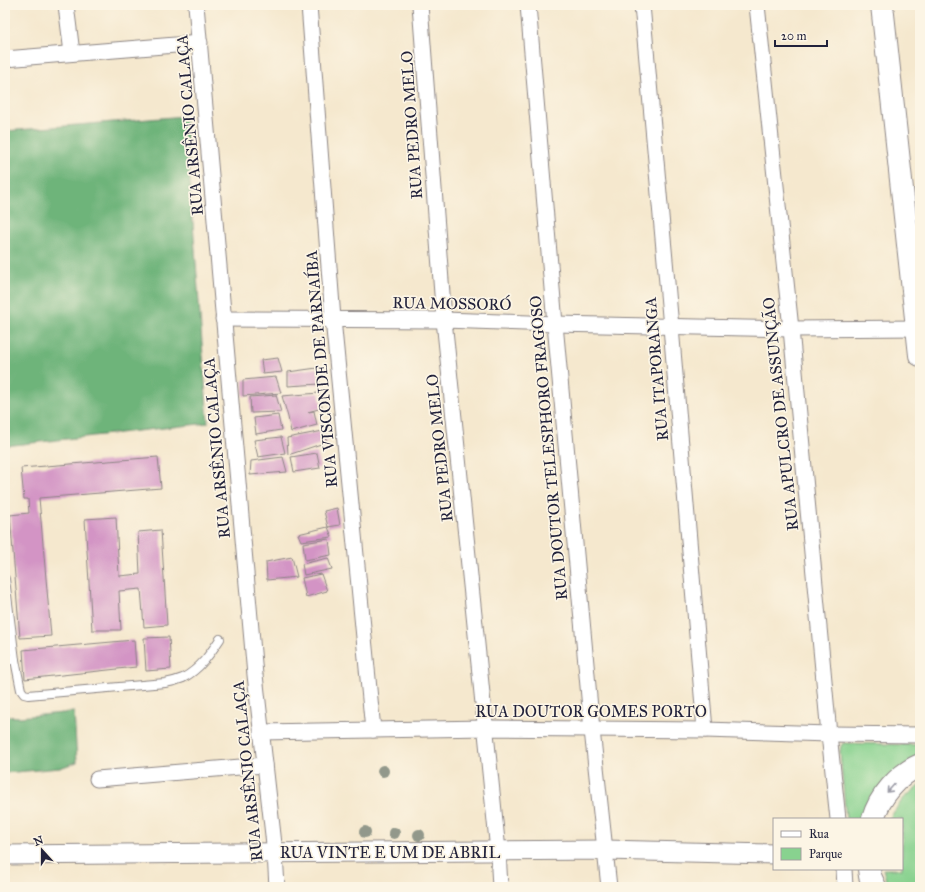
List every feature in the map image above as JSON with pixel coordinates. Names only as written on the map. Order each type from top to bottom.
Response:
[{"type":"main road","points":[[882,5],[919,328],[920,355]]},
{"type":"main road","points":[[873,818],[874,813],[885,794],[900,778],[919,765]]},
{"type":"main road","points":[[869,870],[875,887]]},
{"type":"street","points":[[66,5],[72,53]]},
{"type":"street","name":"RUA ARSÊNIO CALAÇA","points":[[196,5],[255,675],[275,852],[277,887]]},
{"type":"street","name":"RUA VISCONDE DE PARNAÍBA","points":[[309,5],[333,319],[373,730]]},
{"type":"street","name":"RUA PEDRO MELO","points":[[420,5],[444,320],[498,851],[500,887]]},
{"type":"street","name":"RUA DOUTOR TELESPHORO FRAGOSO","points":[[528,5],[592,730],[609,887]]},
{"type":"street","name":"RUA ITAPORANGA","points":[[642,5],[705,730]]},
{"type":"street","name":"RUA APULCRO DE ASSUNÇÃO","points":[[757,5],[838,818]]},
{"type":"street","points":[[5,59],[200,43]]},
{"type":"street","name":"RUA MOSSORÓ","points":[[223,319],[444,320],[790,329],[919,328]]},
{"type":"street","name":"RUA DOUTOR GOMES PORTO","points":[[261,732],[485,728],[705,730],[920,735]]},
{"type":"street","points":[[97,779],[265,765]]},
{"type":"street","name":"RUA VINTE E UM DE ABRIL","points":[[5,854],[605,850],[773,854]]},
{"type":"street","points":[[844,870],[845,887]]},
{"type":"lane","points":[[5,579],[15,660],[21,690],[24,694],[28,695],[165,684],[183,678],[194,670],[207,658],[220,639]]},
{"type":"lane","points":[[5,660],[15,660]]},
{"type":"green space","points":[[185,116],[208,423],[5,446],[5,131]]},
{"type":"green space","points":[[74,712],[77,762],[60,768],[5,773],[5,716],[19,717]]},
{"type":"green space","points":[[843,743],[920,745],[920,753],[897,772],[865,811],[862,818],[846,818],[840,752]]},
{"type":"green space","points":[[920,785],[920,887],[888,887],[883,870],[903,870],[903,818],[890,818],[903,799]]},
{"type":"building","points":[[278,358],[282,372],[263,374],[261,360]]},
{"type":"building","points":[[317,368],[320,384],[288,386],[288,372]]},
{"type":"building","points":[[276,377],[281,393],[243,396],[243,380]]},
{"type":"building","points":[[319,393],[322,408],[308,412],[314,411],[317,425],[291,432],[282,396]]},
{"type":"building","points":[[276,395],[281,412],[251,413],[250,397]]},
{"type":"building","points":[[278,415],[281,430],[256,434],[254,418]]},
{"type":"building","points":[[323,431],[327,442],[288,455],[287,438]]},
{"type":"building","points":[[281,437],[285,453],[258,457],[254,440]]},
{"type":"building","points":[[317,453],[320,468],[294,472],[291,457]]},
{"type":"building","points":[[158,457],[161,488],[39,498],[51,636],[20,638],[10,515],[29,513],[28,499],[24,499],[21,468]]},
{"type":"building","points":[[283,457],[287,472],[250,475],[251,461]]},
{"type":"building","points":[[337,508],[340,525],[328,527],[324,511]]},
{"type":"building","points":[[116,517],[119,576],[140,574],[138,532],[161,530],[167,625],[144,627],[141,589],[119,591],[121,630],[92,630],[85,519]]},
{"type":"building","points":[[328,527],[332,537],[301,541],[298,534]]},
{"type":"building","points":[[329,539],[331,555],[305,560],[303,543]]},
{"type":"building","points":[[292,557],[297,577],[267,580],[266,562]]},
{"type":"building","points":[[328,558],[332,569],[304,575],[302,564]]},
{"type":"building","points":[[321,574],[327,591],[306,597],[302,578]]},
{"type":"building","points":[[169,637],[171,669],[146,671],[144,638]]},
{"type":"building","points":[[134,640],[136,667],[25,679],[23,650]]}]
